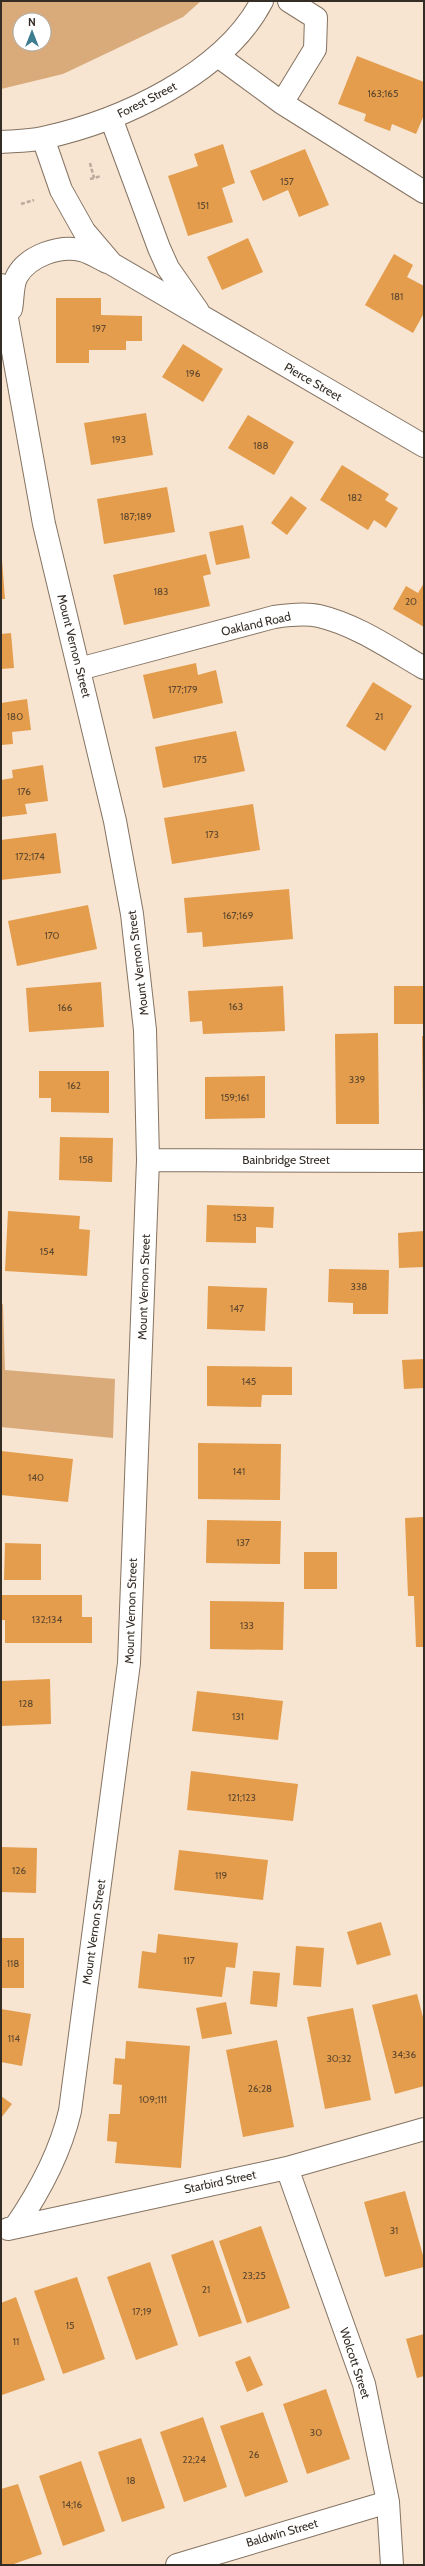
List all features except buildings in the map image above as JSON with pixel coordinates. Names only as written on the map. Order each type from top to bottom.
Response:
[{"type":"street","name":"Forest Street","points":[[1,142],[43,138],[111,118],[189,78],[218,56],[244,29],[262,1]]},
{"type":"street","points":[[282,103],[315,49],[316,18],[289,1]]},
{"type":"street","points":[[218,56],[282,103],[424,192]]},
{"type":"street","name":"Pierce Street","points":[[111,118],[159,248],[184,292],[203,318]]},
{"type":"street","name":"Pierce Street","points":[[43,138],[61,190],[84,231],[112,264],[424,446]]},
{"type":"street","name":"Mount Vernon Street","points":[[9,328],[16,277],[25,266],[37,257],[48,252],[71,249],[82,250],[112,264]]},
{"type":"street","name":"Mount Vernon Street","points":[[1,285],[44,524],[115,821],[132,914],[145,1030],[148,1160],[129,1663],[115,1784],[65,2134],[46,2178],[8,2229]]},
{"type":"street","name":"Oakland Road","points":[[79,669],[274,617],[295,614],[318,616],[338,622],[424,668]]},
{"type":"street","name":"Bainbridge Street","points":[[148,1160],[424,1161]]},
{"type":"street","name":"Starbird Street","points":[[8,2229],[287,2168],[424,2129]]},
{"type":"street","name":"Wolcott Street","points":[[287,2168],[364,2384],[388,2502],[392,2565]]},
{"type":"street","name":"Baldwin Street","points":[[177,2565],[388,2502]]},
{"type":"path","points":[[90,163],[94,178]]},
{"type":"path","points":[[87,180],[108,175]]},
{"type":"shaded area","points":[[1,1],[201,1],[183,17],[63,74],[1,89]]},
{"type":"shaded area","points":[[1,1302],[3,1305],[5,1370],[115,1379],[113,1438],[1,1427]]}]
